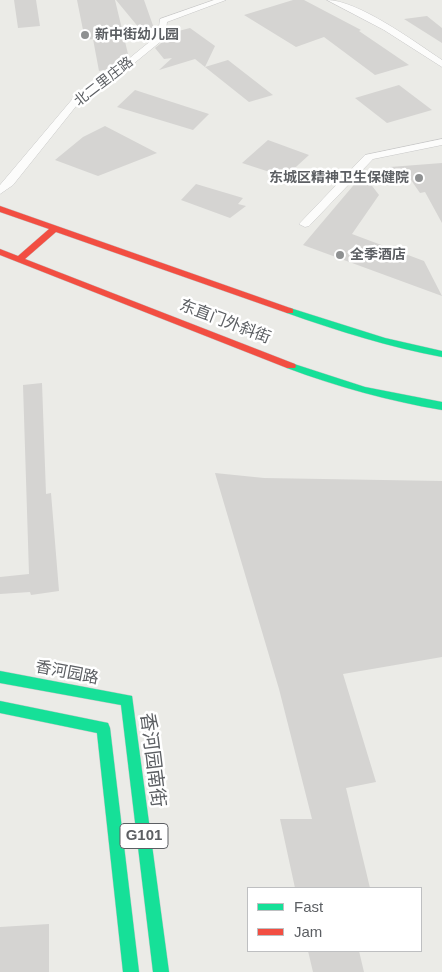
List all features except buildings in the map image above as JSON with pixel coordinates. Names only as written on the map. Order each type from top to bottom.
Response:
[{"type":"main road","name":"东直门外斜街","points":[[0,209],[362,336],[405,348],[442,354]]},
{"type":"main road","points":[[18,260],[54,229]]},
{"type":"main road","name":"东直门外斜街","points":[[0,252],[319,377],[394,399],[442,406]]},
{"type":"main road","name":"香河园路","points":[[0,677],[127,700]]},
{"type":"main road","name":"香河园南街","points":[[127,700],[161,972]]},
{"type":"main road","name":"G101","points":[[0,707],[104,728],[132,972]]},
{"type":"street","name":"北二里庄路","points":[[0,191],[9,183],[78,98],[113,76],[162,36],[163,21],[222,0]]},
{"type":"street","points":[[331,0],[387,28],[442,64]]},
{"type":"street","points":[[305,224],[369,157],[442,142]]},
{"type":"traffic: fast","points":[[290,311],[384,341],[442,354]]},
{"type":"traffic: fast","points":[[291,366],[365,390],[442,406]]},
{"type":"traffic: fast","points":[[0,677],[127,700],[161,972]]},
{"type":"traffic: fast","points":[[0,707],[103,728],[131,972]]},
{"type":"traffic: jam","points":[[0,209],[290,311]]},
{"type":"traffic: jam","points":[[18,260],[54,229]]},
{"type":"traffic: jam","points":[[0,252],[291,366]]},
{"type":"place","name":"新中街幼儿园","points":[[85,35]]},
{"type":"place","name":"东城区精神卫生保健院","points":[[419,178]]},
{"type":"place","name":"全季酒店","points":[[340,255]]}]
